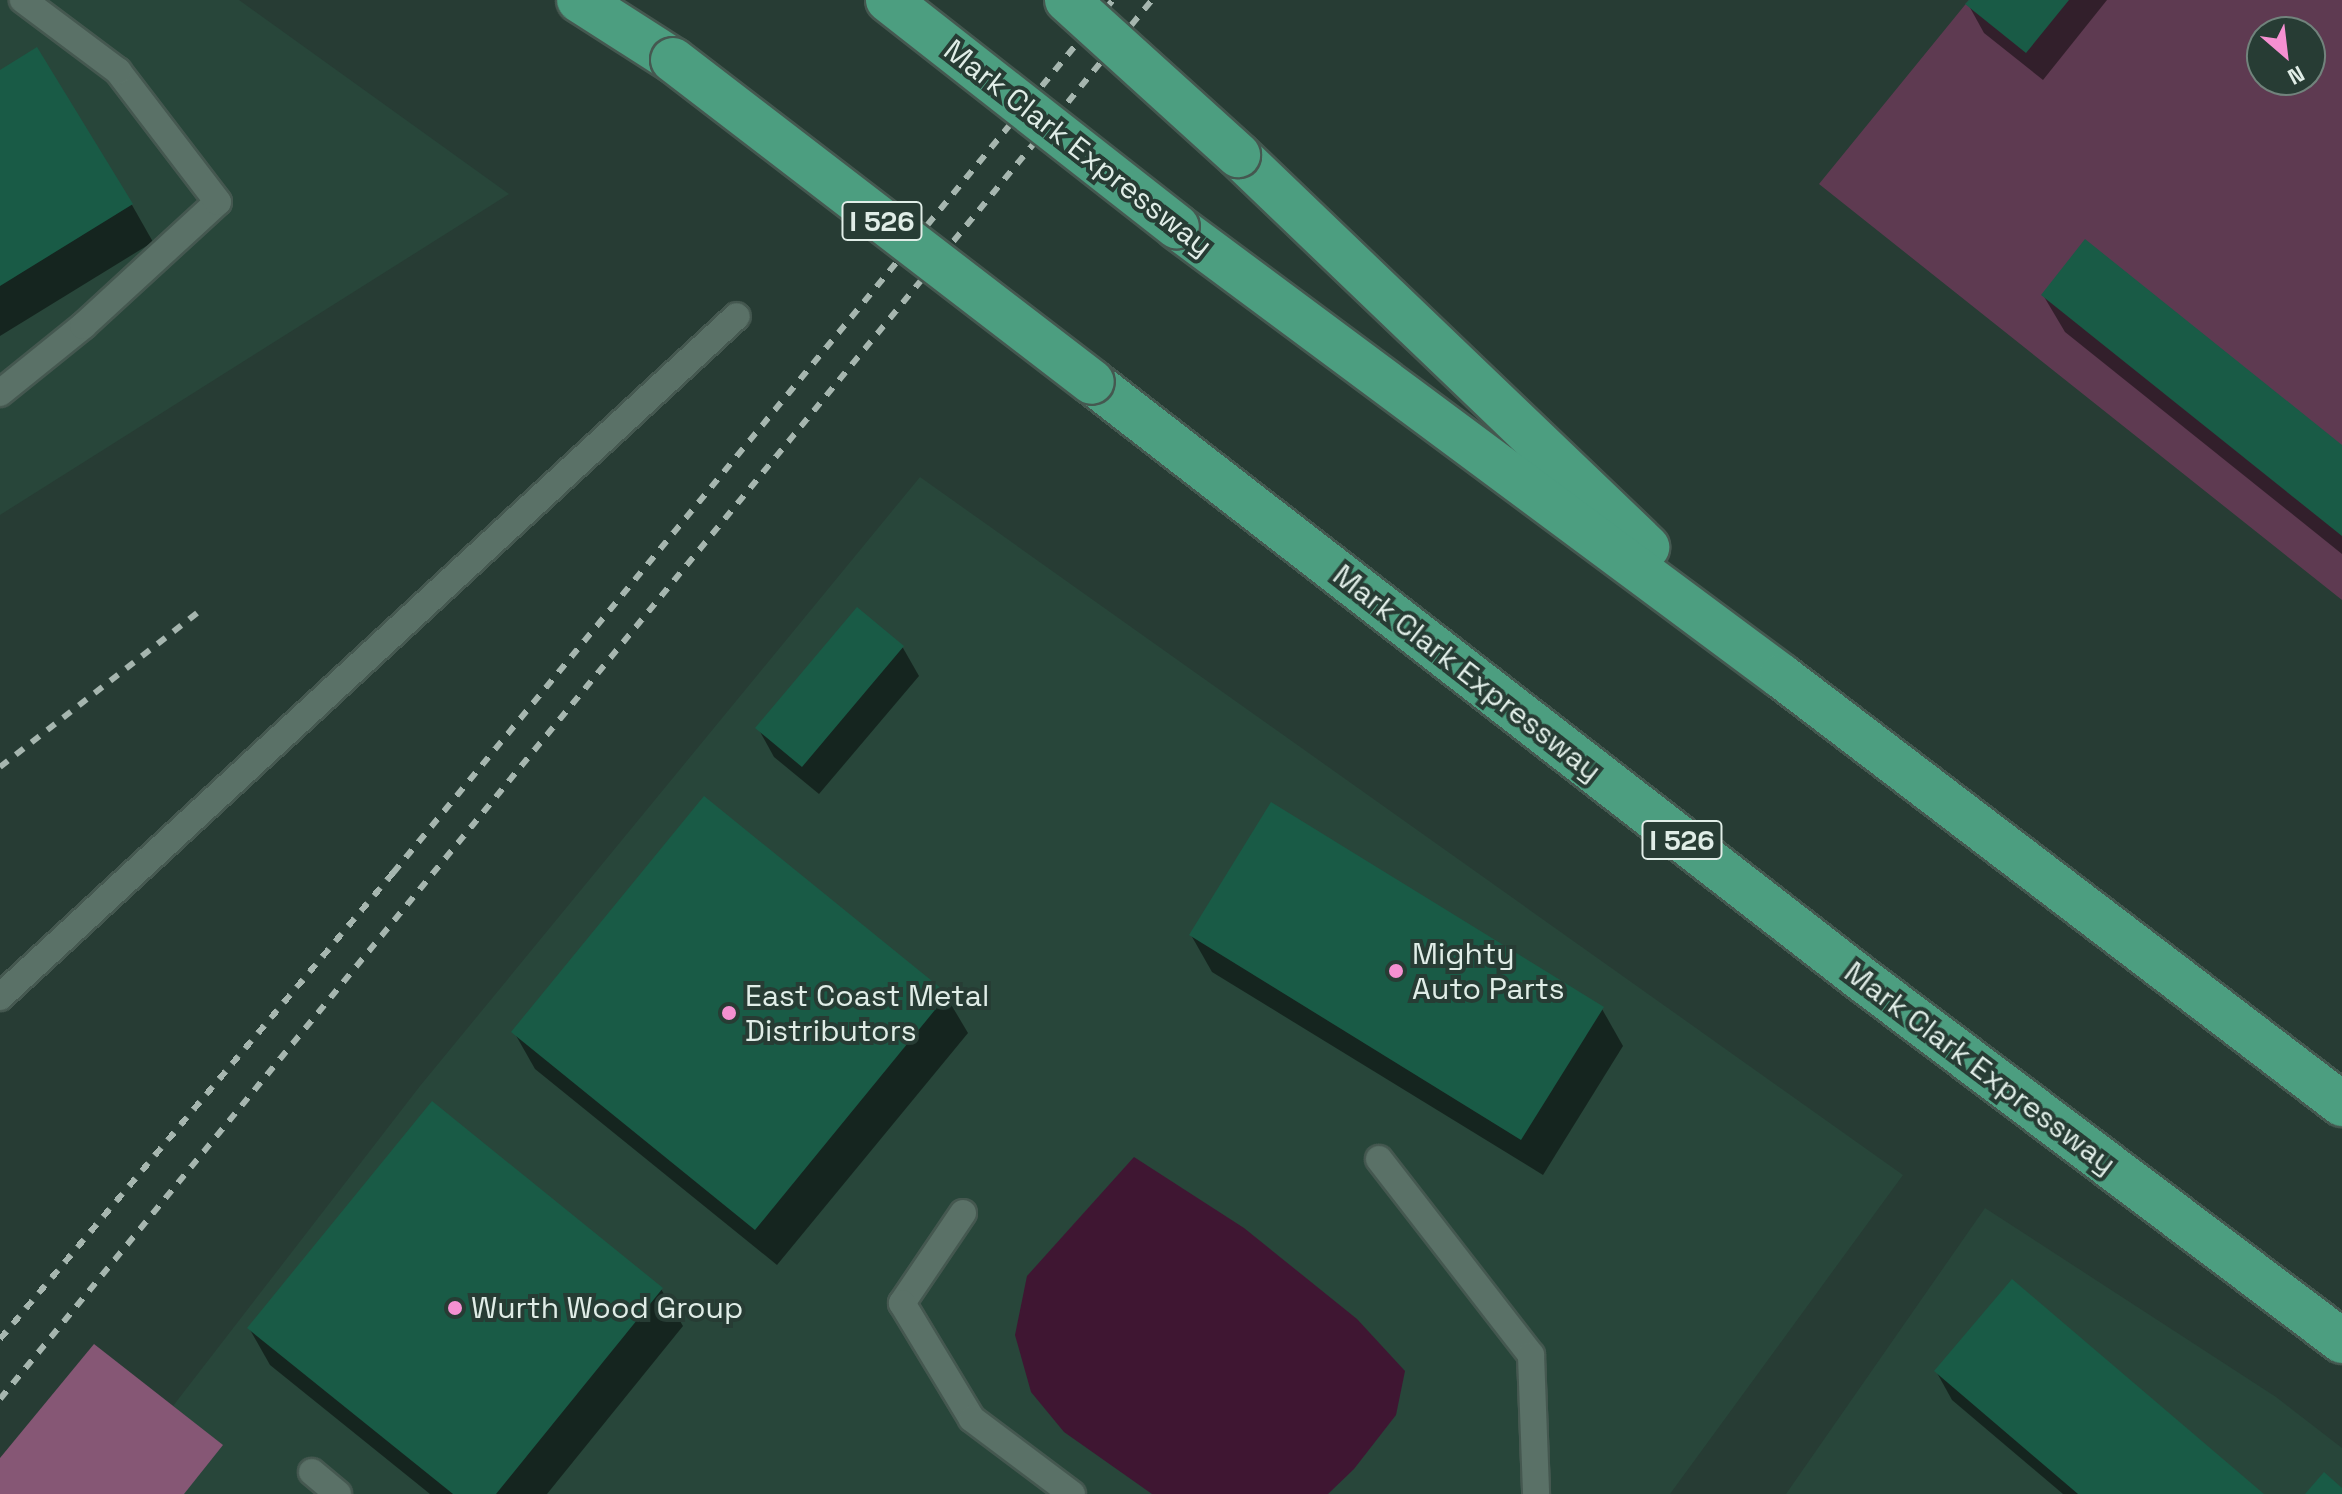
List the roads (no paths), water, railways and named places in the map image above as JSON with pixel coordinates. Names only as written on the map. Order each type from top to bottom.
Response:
[{"type":"highway","points":[[579,0],[673,60]]},
{"type":"highway","name":"Mark Clark Expressway","points":[[596,0],[1863,980],[2342,1341]]},
{"type":"highway","name":"Mark Clark Expressway","points":[[888,0],[1177,227],[1781,676],[2342,1104]]},
{"type":"highway","points":[[1067,0],[1238,155],[1781,676]]},
{"type":"highway","points":[[2277,1292],[2342,1347]]},
{"type":"lane","points":[[0,393],[83,326],[218,202],[118,71],[23,0]]},
{"type":"lane","points":[[0,997],[737,316]]},
{"type":"lane","points":[[1379,1159],[1531,1355],[1536,1494]]},
{"type":"lane","points":[[963,1213],[902,1303],[972,1419],[1072,1494]]},
{"type":"lane","points":[[312,1472],[338,1494]]},
{"type":"railway","points":[[0,1339],[393,873],[1113,0]]},
{"type":"railway","points":[[0,1399],[1152,0]]},
{"type":"railway","points":[[0,767],[200,611]]},
{"type":"place","name":"Mighty Auto Parts","points":[[1396,971]]},
{"type":"place","name":"East Coast Metal Distributors","points":[[729,1013]]},
{"type":"place","name":"Wurth Wood Group","points":[[455,1308]]}]
